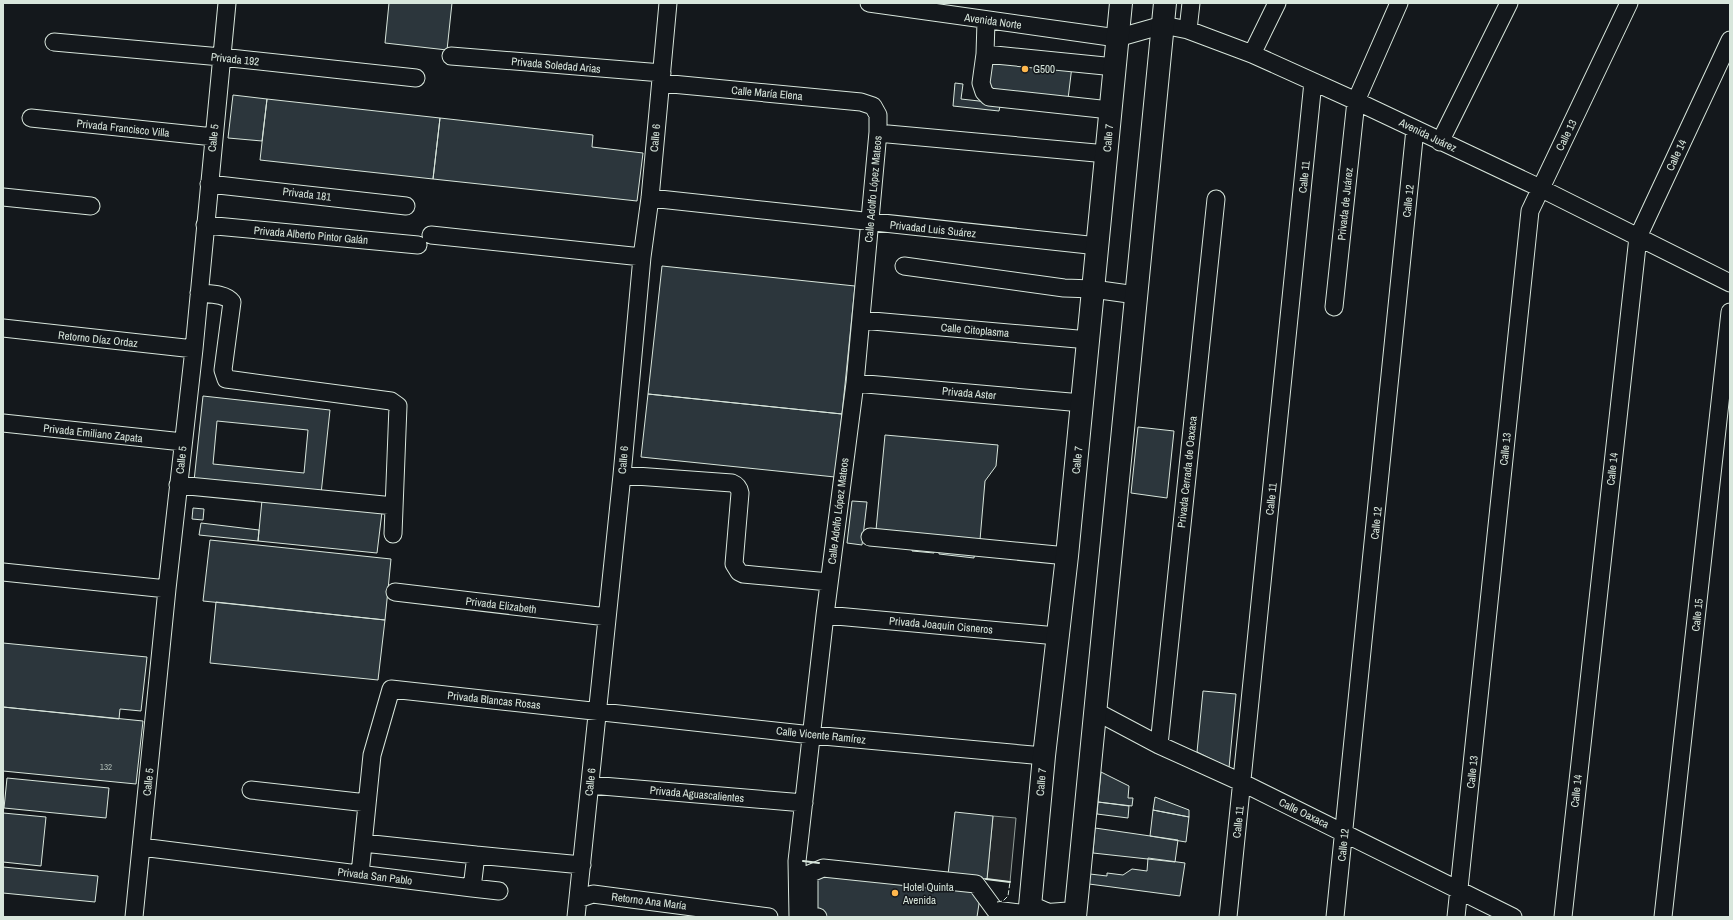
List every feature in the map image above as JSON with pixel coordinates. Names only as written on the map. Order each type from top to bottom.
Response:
[{"type":"main road","name":"Calle 7","points":[[1029,913],[1044,756],[1067,556],[1089,340],[1121,3]]},
{"type":"main road","points":[[1029,913],[1075,915],[1165,3]]},
{"type":"street","name":"Calle 5","points":[[134,917],[167,589],[194,349],[226,3]]},
{"type":"street","name":"Calle 6","points":[[576,917],[622,475],[642,257],[650,198],[668,3]]},
{"type":"street","name":"Avenida Norte","points":[[869,3],[986,21],[1117,38]]},
{"type":"street","points":[[1188,30],[1191,3]]},
{"type":"street","points":[[1252,54],[1277,3]]},
{"type":"street","points":[[1356,100],[1399,3]]},
{"type":"street","points":[[1440,142],[1509,3]]},
{"type":"street","name":"Calle 13","points":[[1456,917],[1530,211],[1629,3]]},
{"type":"street","points":[[986,21],[985,54],[981,83],[984,92],[989,97],[1110,110]]},
{"type":"street","name":"Avenida Juárez","points":[[1117,38],[1163,25],[1188,30],[1252,54],[1356,100],[1440,142],[1540,188],[1730,283]]},
{"type":"street","name":"Calle 14","points":[[1563,917],[1638,236],[1730,40]]},
{"type":"street","name":"Privada 192","points":[[54,42],[416,78]]},
{"type":"street","points":[[985,54],[1114,68]]},
{"type":"street","name":"Privada Soledad Arias","points":[[451,56],[661,78]]},
{"type":"street","name":"Calle María Elena","points":[[661,78],[860,102],[873,106]]},
{"type":"street","name":"Calle 11","points":[[1228,917],[1243,783],[1313,82]]},
{"type":"street","name":"Privada de Juárez","points":[[1334,307],[1356,100]]},
{"type":"street","name":"Calle Adolfo López Mateos","points":[[798,917],[797,861],[829,582],[855,383],[870,223],[878,132],[878,115],[873,106]]},
{"type":"street","name":"Privada Francisco Villa","points":[[32,118],[214,137]]},
{"type":"street","name":"Calle 12","points":[[1335,917],[1415,129]]},
{"type":"street","points":[[888,134],[1106,154]]},
{"type":"street","name":"Privada 181","points":[[209,184],[406,206]]},
{"type":"street","points":[[3,197],[91,206]]},
{"type":"street","name":"Privadad Luis Suárez","points":[[650,198],[870,223],[1098,246]]},
{"type":"street","name":"Privada Cerrada de Oaxaca","points":[[1158,744],[1216,199]]},
{"type":"street","name":"Privada Alberto Pintor Galán","points":[[205,225],[642,257]]},
{"type":"street","points":[[904,266],[1064,288],[1093,289],[1136,295]]},
{"type":"street","points":[[199,293],[224,296],[229,298],[232,302],[223,370],[226,379],[395,403],[399,411],[393,534]]},
{"type":"street","name":"Calle 15","points":[[1663,917],[1730,312]]},
{"type":"street","name":"Calle Citoplasma","points":[[860,320],[1089,340]]},
{"type":"street","name":"Retorno Díaz Ordaz","points":[[3,328],[194,349]]},
{"type":"street","name":"Privada Aster","points":[[855,383],[1082,403]]},
{"type":"street","name":"Privada Emiliano Zapata","points":[[3,423],[183,442]]},
{"type":"street","points":[[622,475],[724,482],[736,485],[739,488],[740,493],[734,564],[738,572],[829,582]]},
{"type":"street","points":[[178,485],[394,506]]},
{"type":"street","points":[[870,537],[1067,556]]},
{"type":"street","points":[[3,572],[167,589]]},
{"type":"street","name":"Privada Elizabeth","points":[[395,592],[607,617]]},
{"type":"street","name":"Privada Joaquín Cisneros","points":[[825,615],[1057,636]]},
{"type":"street","name":"Privada Blancas Rosas","points":[[367,803],[372,755],[391,689],[598,712]]},
{"type":"street","name":"Calle Oaxaca","points":[[1095,711],[1158,744],[1243,783],[1513,917]]},
{"type":"street","name":"Calle Vicente Ramírez","points":[[598,712],[1044,756]]},
{"type":"street","name":"Privada Aguascalientes","points":[[590,785],[804,803]]},
{"type":"street","points":[[252,790],[367,803],[360,874]]},
{"type":"street","points":[[363,843],[582,865]]},
{"type":"street","name":"Privada San Pablo","points":[[141,848],[499,891]]},
{"type":"street","points":[[472,888],[476,855]]},
{"type":"street","points":[[818,917],[810,915],[809,874],[823,868],[976,884],[992,914],[1029,913]]},
{"type":"street","name":"Retorno Ana María","points":[[578,900],[593,894],[769,917]]},
{"type":"shaded area","points":[[993,816],[1016,818],[1010,882],[987,879]]},
{"type":"building","points":[[389,3],[452,3],[447,50],[385,43]]},
{"type":"building","points":[[990,58],[1072,66],[1068,99],[987,92]]},
{"type":"building","points":[[955,83],[963,84],[961,99],[997,103],[1000,106],[999,111],[953,106]]},
{"type":"building","points":[[233,95],[267,99],[262,141],[228,138]]},
{"type":"building","points":[[267,99],[440,118],[433,179],[260,160]]},
{"type":"building","points":[[440,118],[593,135],[592,147],[643,153],[637,201],[433,179]]},
{"type":"building","points":[[662,266],[855,286],[842,414],[648,394]]},
{"type":"building","points":[[648,394],[842,414],[835,477],[641,457]]},
{"type":"building","points":[[203,396],[330,410],[321,494],[194,481]],"holes":[[[217,421],[308,430],[304,473],[213,464]]]},
{"type":"building","points":[[1138,427],[1174,431],[1167,498],[1131,493]]},
{"type":"building","points":[[885,435],[998,445],[996,466],[985,481],[980,540],[876,530]]},
{"type":"building","points":[[262,500],[382,512],[377,553],[258,541]]},
{"type":"building","points":[[852,501],[867,502],[862,545],[847,543]]},
{"type":"building","points":[[193,508],[204,509],[203,520],[192,519]]},
{"type":"building","points":[[201,523],[259,530],[258,541],[199,535]]},
{"type":"building","points":[[210,540],[391,559],[385,620],[203,601]]},
{"type":"building","points":[[913,544],[935,547],[934,553],[912,551]]},
{"type":"building","points":[[939,548],[975,551],[974,558],[939,554]]},
{"type":"building","points":[[216,602],[385,620],[378,680],[210,663]]},
{"type":"building","points":[[3,643],[147,657],[141,711],[120,709],[119,719],[3,707]]},
{"type":"building","points":[[1203,691],[1236,694],[1229,768],[1197,752]]},
{"type":"building","points":[[3,707],[143,721],[136,784],[3,771]]},
{"type":"building","points":[[1101,772],[1129,786],[1128,798],[1133,798],[1132,806],[1098,802]]},
{"type":"building","points":[[7,778],[109,788],[106,818],[4,808]]},
{"type":"building","points":[[1155,797],[1189,810],[1189,817],[1153,810]]},
{"type":"building","points":[[1098,802],[1129,806],[1128,818],[1097,814]]},
{"type":"building","points":[[1153,810],[1189,817],[1186,842],[1150,836]]},
{"type":"building","points":[[955,812],[993,816],[987,879],[948,875]]},
{"type":"building","points":[[3,813],[46,817],[41,866],[3,862]]},
{"type":"building","points":[[1095,828],[1178,840],[1175,862],[1093,853]]},
{"type":"building","points":[[1148,858],[1185,863],[1180,896],[1089,884],[1090,874],[1107,876],[1107,873],[1123,875],[1132,869],[1147,871]]},
{"type":"building","points":[[3,867],[98,876],[95,902],[3,893]]},
{"type":"building","name":"Hotel Quinta Avenida","points":[[816,876],[952,876],[980,897],[977,917],[822,917],[816,909]]},
{"type":"fence","points":[[997,902],[1003,901],[1008,896],[1010,882]]},
{"type":"wall","points":[[803,861],[819,863]]},
{"type":"wall","points":[[986,879],[1010,882]]},
{"type":"place","name":"G500","points":[[1025,69]]},
{"type":"place","name":"Hotel Quinta Avenida","points":[[895,893]]}]
